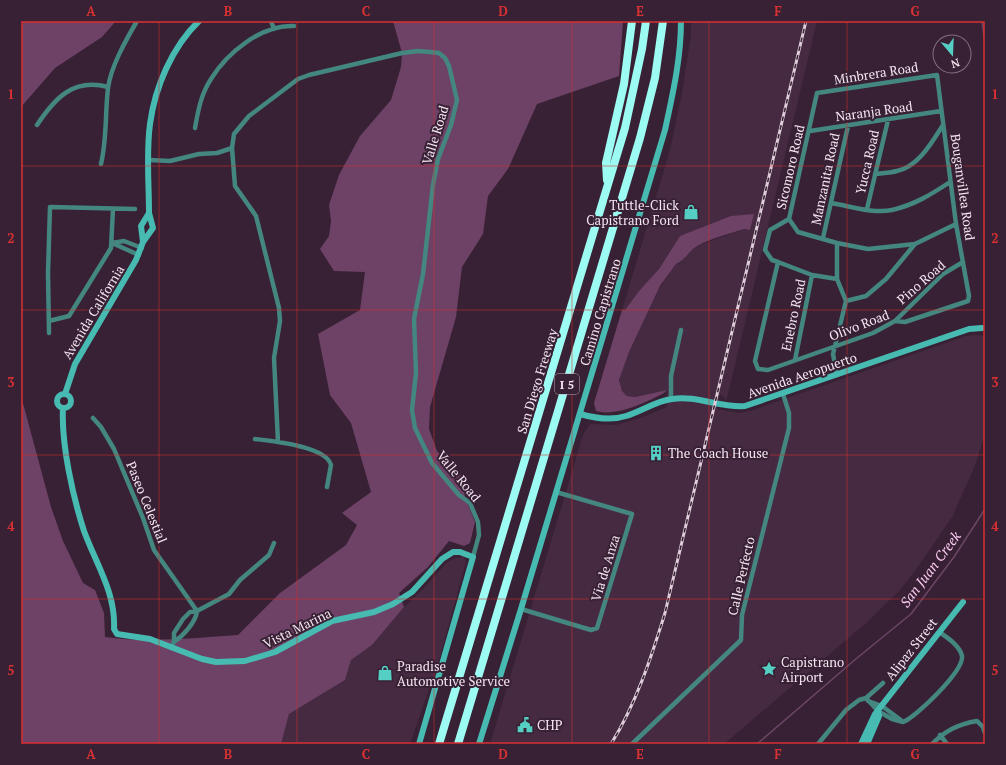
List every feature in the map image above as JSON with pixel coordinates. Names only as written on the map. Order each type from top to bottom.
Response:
[{"type":"highway","points":[[608,184],[606,163],[624,84],[632,21]]},
{"type":"highway","name":"San Diego Freeway","points":[[439,744],[632,103],[646,21]]},
{"type":"highway","name":"I 5","points":[[458,744],[640,138],[655,78],[663,21]]},
{"type":"street","points":[[101,164],[104,152],[108,87],[122,48],[137,21]]},
{"type":"street","name":"Avenida California","points":[[63,408],[57,404],[57,400],[61,395],[65,394],[75,364],[139,255],[142,245],[153,228],[149,212],[150,124],[162,77],[180,44],[199,21]]},
{"type":"street","points":[[271,21],[274,29]]},
{"type":"street","name":"Camino Capistrano","points":[[479,744],[522,609],[665,130],[677,76],[681,42],[681,21]]},
{"type":"street","points":[[195,128],[198,108],[210,80],[218,68],[230,56],[257,36],[274,29],[282,23],[294,26]]},
{"type":"street","name":"Valle Road","points":[[278,442],[274,358],[280,321],[279,308],[256,216],[235,186],[232,148],[234,134],[245,120],[286,87],[304,77],[378,58],[418,51],[439,53],[445,58],[450,66],[457,100],[451,125],[438,159],[433,185],[423,274],[414,319],[416,373],[412,410],[415,428],[432,463],[459,495],[470,503],[478,522],[479,536],[419,744]]},
{"type":"street","name":"Minbrera Road","points":[[817,93],[937,75]]},
{"type":"street","name":"Bouganvillea Road","points":[[937,75],[956,224],[969,296],[968,301]]},
{"type":"street","points":[[37,125],[59,96],[75,87],[94,83],[108,87]]},
{"type":"street","name":"Sicomoro Road","points":[[778,262],[772,260],[765,250],[770,230],[789,219],[810,131],[817,93]]},
{"type":"street","name":"Naranja Road","points":[[810,131],[941,111]]},
{"type":"street","name":"Yucca Road","points":[[867,210],[888,120]]},
{"type":"street","points":[[875,174],[898,171],[915,162],[928,147],[943,125]]},
{"type":"street","name":"Manzanita Road","points":[[823,238],[848,126]]},
{"type":"street","points":[[149,160],[170,161],[199,154],[217,154],[232,148]]},
{"type":"street","points":[[831,203],[867,210],[891,210],[924,199],[950,182]]},
{"type":"street","points":[[49,334],[48,273],[50,207],[135,209]]},
{"type":"street","points":[[49,321],[69,316],[111,248],[113,209]]},
{"type":"street","name":"Avenida California","points":[[142,245],[141,226],[149,212]]},
{"type":"street","points":[[789,219],[798,232],[837,243],[868,249],[915,244],[956,224]]},
{"type":"street","points":[[112,243],[124,241],[142,245]]},
{"type":"street","points":[[112,243],[139,255]]},
{"type":"street","points":[[837,243],[837,279],[846,301],[833,354],[837,375]]},
{"type":"street","points":[[846,301],[866,296],[881,283],[915,244]]},
{"type":"street","points":[[778,262],[812,275],[837,279]]},
{"type":"street","name":"Olivo Road","points":[[778,262],[756,361],[758,369],[768,370],[873,333],[895,320],[905,322],[968,301]]},
{"type":"street","name":"Pino Road","points":[[895,320],[943,274],[963,262]]},
{"type":"street","name":"Enebro Road","points":[[795,360],[812,275]]},
{"type":"street","name":"Avenida Aeropuerto","points":[[580,414],[601,418],[625,417],[670,399],[692,398],[735,407],[750,405],[969,329],[982,328]]},
{"type":"street","points":[[670,399],[671,376],[681,330]]},
{"type":"street","name":"Avenida California","points":[[63,408],[70,404],[70,398],[65,394]]},
{"type":"street","name":"Calle Perfecto","points":[[632,744],[741,640],[742,615],[789,428],[789,413],[783,394]]},
{"type":"street","name":"Avenida California","points":[[63,408],[65,442],[78,510],[108,586],[114,629]]},
{"type":"street","name":"Paseo Celestial","points":[[93,418],[101,427],[114,449],[144,518],[154,550],[197,611]]},
{"type":"street","points":[[255,439],[304,446],[330,462],[331,472],[327,487]]},
{"type":"street","name":"Via de Anza","points":[[522,609],[592,630],[597,628],[619,559],[632,514],[556,492]]},
{"type":"street","points":[[173,645],[174,633],[183,619],[190,612],[197,611],[229,594],[240,580],[268,555],[274,543]]},
{"type":"street","name":"Vista Marina","points":[[114,629],[117,634],[150,639],[173,645],[202,659],[216,662],[246,661],[275,652],[332,621],[374,612],[393,604],[412,592],[442,559],[453,552],[460,552],[473,557]]},
{"type":"street","name":"Alipaz Street","points":[[861,744],[875,714],[963,602]]},
{"type":"street","points":[[173,645],[196,618],[197,611]]},
{"type":"street","points":[[183,619],[190,625]]},
{"type":"street","points":[[818,744],[846,710],[859,700],[867,700],[892,719],[903,722],[920,712],[961,665],[962,656],[957,648],[939,632]]},
{"type":"street","points":[[867,700],[883,683]]},
{"type":"street","name":"Alipaz Street","points":[[867,744],[879,716],[880,709]]},
{"type":"street","points":[[932,744],[940,735],[949,729],[977,721],[983,727],[985,733]]},
{"type":"street","points":[[940,735],[947,744]]},
{"type":"shaded area","points":[[21,21],[116,21],[102,37],[55,68],[21,107]]},
{"type":"shaded area","points":[[393,21],[623,21],[619,76],[537,104],[508,169],[488,196],[483,234],[462,267],[456,317],[430,407],[429,429],[437,451],[463,478],[465,497],[475,522],[470,543],[464,546],[449,541],[428,567],[399,593],[404,607],[372,645],[351,660],[345,680],[289,714],[281,744],[21,744],[21,396],[51,507],[63,541],[83,583],[95,590],[104,613],[105,637],[154,640],[238,635],[280,593],[346,545],[357,525],[342,513],[371,492],[351,423],[330,395],[318,334],[360,310],[365,272],[334,271],[320,249],[329,236],[331,221],[329,205],[339,175],[360,136],[391,100],[401,67],[402,53]]},
{"type":"shaded area","points":[[691,21],[817,21],[727,400],[720,394],[717,409],[739,413],[750,411],[966,336],[976,335],[985,336],[985,435],[974,468],[952,517],[915,571],[899,591],[865,624],[724,744],[490,744],[583,435],[590,424],[616,425],[643,417],[667,407],[667,390],[635,397],[627,396],[622,391],[619,380],[629,352],[658,291],[676,264],[680,263],[689,252],[697,246],[744,229],[750,230],[754,214],[680,236],[659,269],[639,291],[625,310],[622,310],[670,150],[682,93],[691,35]]},
{"type":"shaded area","points":[[754,214],[750,230],[744,229],[714,238],[697,246],[691,250],[682,261],[676,264],[660,286],[629,352],[619,380],[622,391],[627,396],[635,397],[667,390],[657,397],[631,408],[613,412],[596,411],[594,403],[622,310],[625,310],[639,291],[659,269],[680,236],[731,216]]},
{"type":"shaded area","points":[[464,557],[466,562],[440,657],[410,744],[281,744],[289,714],[345,680],[351,660],[372,645],[404,607],[425,587],[446,563],[455,558]]},
{"type":"waterway","name":"San Juan Creek","points":[[982,21],[985,43]]},
{"type":"waterway","name":"San Juan Creek","points":[[757,744],[857,658],[911,614],[954,557],[985,509]]},
{"type":"railway","points":[[611,744],[635,697],[665,613],[806,21]]},
{"type":"place","name":"Tuttle-Click Capistrano Ford","points":[[691,212]]},
{"type":"place","name":"The Coach House","points":[[656,453]]},
{"type":"place","name":"Capistrano Airport","points":[[769,669]]},
{"type":"place","name":"Paradise Automotive Service","points":[[385,673]]},
{"type":"place","name":"CHP","points":[[525,725]]}]
